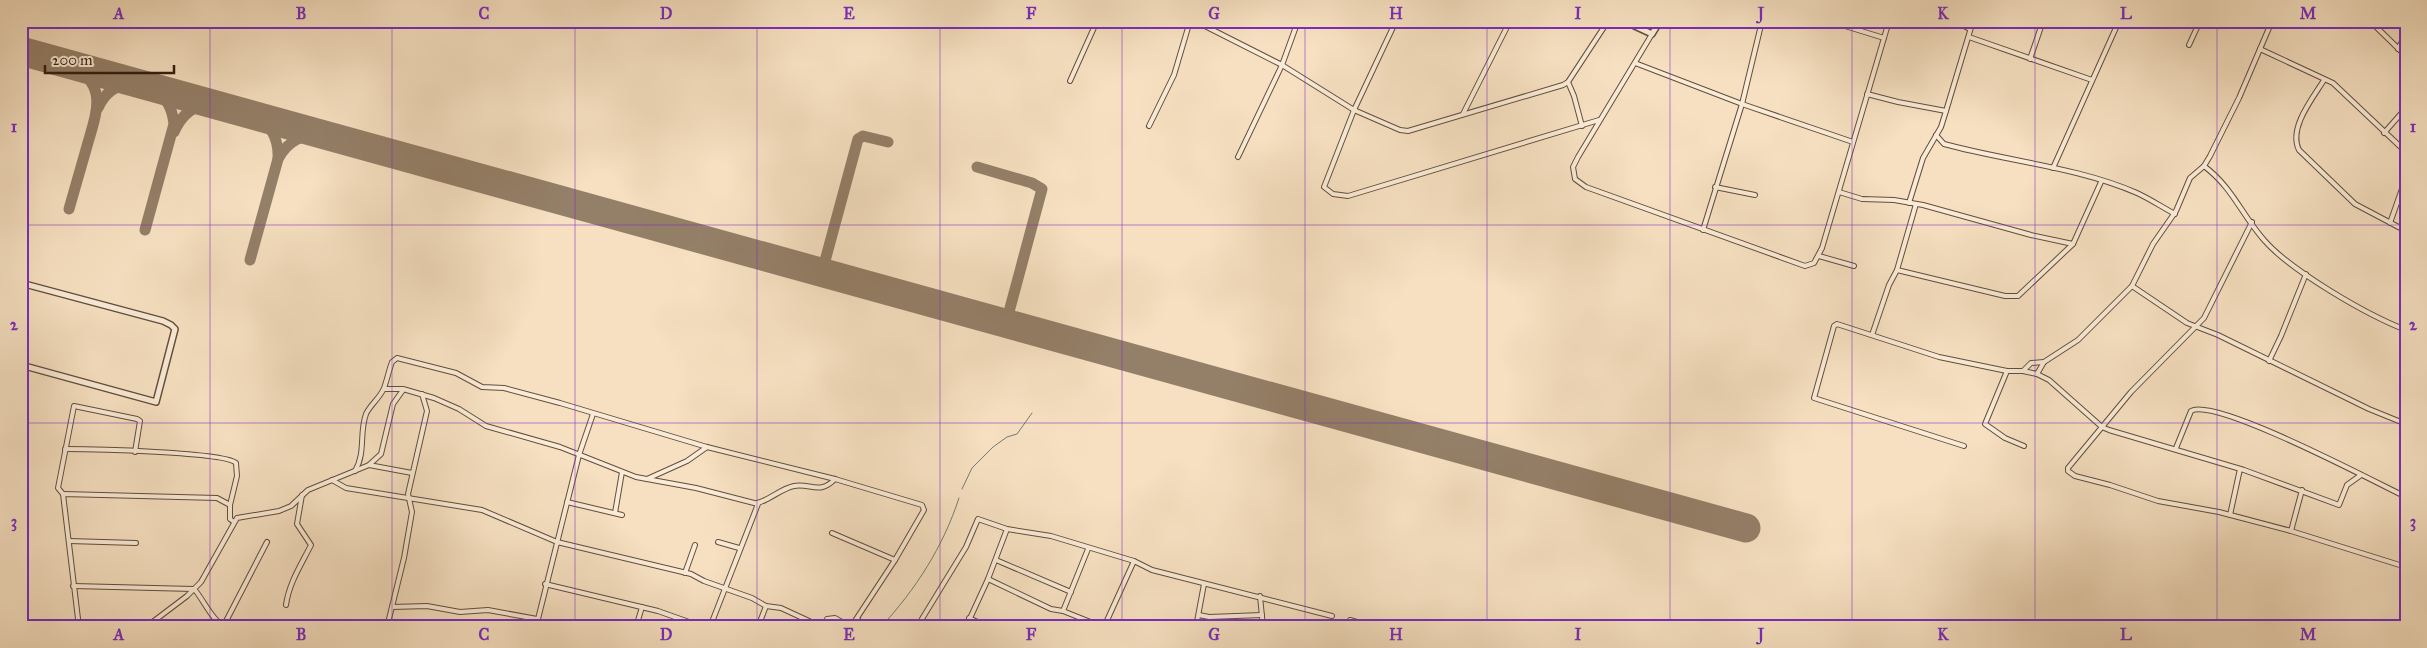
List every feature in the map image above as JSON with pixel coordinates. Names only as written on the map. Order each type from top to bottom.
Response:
[{"type":"street","points":[[1070,81],[1097,21]]},
{"type":"street","points":[[1149,126],[1174,75],[1190,21]]},
{"type":"street","points":[[1194,21],[1282,65],[1354,110],[1400,130],[1408,131],[1559,88],[1568,82],[1608,21]]},
{"type":"street","points":[[1238,157],[1282,65],[1298,21]]},
{"type":"street","points":[[1396,21],[1354,110],[1324,187],[1333,194],[1348,196],[1600,120]]},
{"type":"street","points":[[1463,114],[1510,21]]},
{"type":"street","points":[[1624,21],[1652,34]]},
{"type":"street","points":[[1660,21],[1573,167],[1573,175],[1580,184],[1805,266],[1814,263],[1820,256],[1889,21]]},
{"type":"street","points":[[1703,230],[1742,104],[1762,21]]},
{"type":"street","points":[[1829,21],[1884,38]]},
{"type":"street","points":[[1954,21],[1970,28]]},
{"type":"street","points":[[1909,203],[1923,158],[1946,111],[1973,21]]},
{"type":"street","points":[[2030,59],[2043,21]]},
{"type":"street","points":[[2053,168],[2120,21]]},
{"type":"street","points":[[2189,45],[2200,21]]},
{"type":"street","points":[[2037,374],[2044,362],[2078,340],[2132,286],[2153,244],[2175,214],[2190,178],[2204,166],[2239,98],[2272,21]]},
{"type":"street","points":[[2370,21],[2406,56]]},
{"type":"street","points":[[2398,49],[2406,34]]},
{"type":"street","points":[[1969,38],[2092,80]]},
{"type":"street","points":[[2260,49],[2340,89],[2405,151],[2403,186],[2390,223]]},
{"type":"street","points":[[1635,63],[1742,104],[1853,142]]},
{"type":"street","points":[[2324,80],[2299,126],[2296,144],[2299,150],[2355,204],[2406,231]]},
{"type":"street","points":[[1568,82],[1582,126]]},
{"type":"street","points":[[1867,94],[1946,111]]},
{"type":"street","points":[[2384,133],[2406,108]]},
{"type":"street","points":[[1936,134],[1944,144],[2053,168],[2137,193],[2175,214]]},
{"type":"street","points":[[2204,166],[2226,185],[2263,240],[2306,274],[2373,316],[2406,330]]},
{"type":"street","points":[[1897,270],[2005,296],[2018,296],[2073,244],[2101,182]]},
{"type":"street","points":[[1715,187],[1755,195]]},
{"type":"street","points":[[1839,192],[1862,199],[1916,204],[2073,244]]},
{"type":"street","points":[[1872,335],[1889,286],[1897,270],[1916,204]]},
{"type":"street","points":[[2252,222],[2204,318],[2131,392],[2068,468],[2071,475],[2110,485],[2158,501],[2230,515],[2291,531],[2406,567]]},
{"type":"street","points":[[1820,256],[1854,266]]},
{"type":"street","points":[[2269,361],[2282,336],[2306,274]]},
{"type":"street","points":[[21,283],[163,322],[175,329],[156,402],[21,365]]},
{"type":"street","points":[[2132,286],[2177,317],[2369,409],[2406,424]]},
{"type":"street","points":[[1964,446],[1814,398],[1834,326],[1837,324],[1939,356],[2006,371],[2023,371],[2037,374],[2049,380],[2102,427],[2240,469],[2339,505],[2347,485],[2360,475]]},
{"type":"street","points":[[332,480],[346,488],[482,510],[556,542],[685,573],[752,598],[766,606],[781,608],[822,627],[827,619],[835,618],[851,627],[895,560],[924,510],[922,505],[835,479],[707,447],[504,388],[482,386],[456,373],[397,358],[392,362],[384,389],[367,412],[363,426],[363,450],[355,471]]},
{"type":"street","points":[[2023,371],[2031,363],[2044,362]]},
{"type":"street","points":[[2006,371],[1985,424],[2005,438],[2024,446]]},
{"type":"street","points":[[384,389],[403,389],[422,394],[447,403],[486,426],[560,447],[622,472],[647,479],[696,488],[755,504],[789,488],[797,486],[819,488],[829,485],[835,479]]},
{"type":"street","points":[[146,627],[194,588],[208,572],[239,516],[279,512],[291,506],[308,490],[369,466],[381,454],[393,404],[403,389]]},
{"type":"street","points":[[387,627],[404,558],[412,512],[408,498],[427,411],[422,394]]},
{"type":"street","points":[[78,627],[70,541],[63,494],[58,488],[74,406],[140,421],[135,452]]},
{"type":"street","points":[[2176,448],[2186,419],[2195,409],[2216,412],[2272,432],[2406,497]]},
{"type":"street","points":[[536,627],[545,584],[579,455],[593,414]]},
{"type":"street","points":[[647,479],[688,461],[707,447]]},
{"type":"street","points":[[65,448],[198,454],[234,460],[237,476],[230,505],[230,519],[234,522]]},
{"type":"street","points":[[369,466],[412,473]]},
{"type":"street","points":[[2230,515],[2240,469]]},
{"type":"street","points":[[615,513],[622,472]]},
{"type":"street","points":[[2291,531],[2302,490]]},
{"type":"street","points":[[63,494],[218,498],[230,505]]},
{"type":"street","points":[[286,605],[288,587],[295,579],[311,545],[297,524],[302,495]]},
{"type":"street","points":[[568,502],[622,515]]},
{"type":"street","points":[[710,627],[726,588],[739,548],[758,504],[755,504]]},
{"type":"street","points":[[917,627],[966,547],[978,519],[1007,529],[1051,536],[1134,561],[1152,570],[1260,596],[1332,616]]},
{"type":"street","points":[[966,627],[996,560],[1007,529]]},
{"type":"street","points":[[832,533],[895,560]]},
{"type":"street","points":[[70,541],[136,543]]},
{"type":"street","points":[[73,586],[194,588],[216,620],[224,625],[267,542]]},
{"type":"street","points":[[718,542],[739,548]]},
{"type":"street","points":[[685,573],[696,544]]},
{"type":"street","points":[[1064,611],[1088,548]]},
{"type":"street","points":[[996,560],[1071,592]]},
{"type":"street","points":[[988,579],[1051,609],[1064,611],[1103,627],[1134,561]]},
{"type":"street","points":[[545,584],[680,617],[703,627]]},
{"type":"street","points":[[1196,627],[1204,584]]},
{"type":"street","points":[[1260,596],[1264,627]]},
{"type":"street","points":[[392,607],[427,606],[460,612],[488,610],[537,619]]},
{"type":"street","points":[[758,627],[766,606]]},
{"type":"street","points":[[636,627],[642,607]]},
{"type":"street","points":[[1199,615],[1210,617],[1262,615]]},
{"type":"street","points":[[969,618],[988,627]]},
{"type":"street","points":[[856,619],[867,627]]},
{"type":"street","points":[[1350,620],[1374,627]]},
{"type":"waterway","points":[[962,489],[972,468],[993,447],[1007,437],[1017,434],[1032,413]]},
{"type":"waterway","points":[[881,627],[906,598],[927,567],[945,533],[959,498]]},
{"type":"taxiway","points":[[69,64],[82,72],[90,80],[97,99],[94,121],[69,209]]},
{"type":"taxiway","points":[[98,108],[104,97],[113,89],[135,82]]},
{"type":"taxiway","points":[[145,230],[174,124],[166,100],[158,92],[146,86]]},
{"type":"taxiway","points":[[174,132],[188,112],[198,106],[211,103]]},
{"type":"taxiway","points":[[257,117],[267,125],[274,135],[278,159]]},
{"type":"taxiway","points":[[250,260],[278,159],[282,152],[297,139],[309,135],[324,134]]},
{"type":"taxiway","points":[[822,272],[858,139],[863,136],[888,142]]},
{"type":"taxiway","points":[[977,167],[1032,183],[1042,189],[1006,323]]},
{"type":"runway","points":[[21,51],[1746,528]]}]
